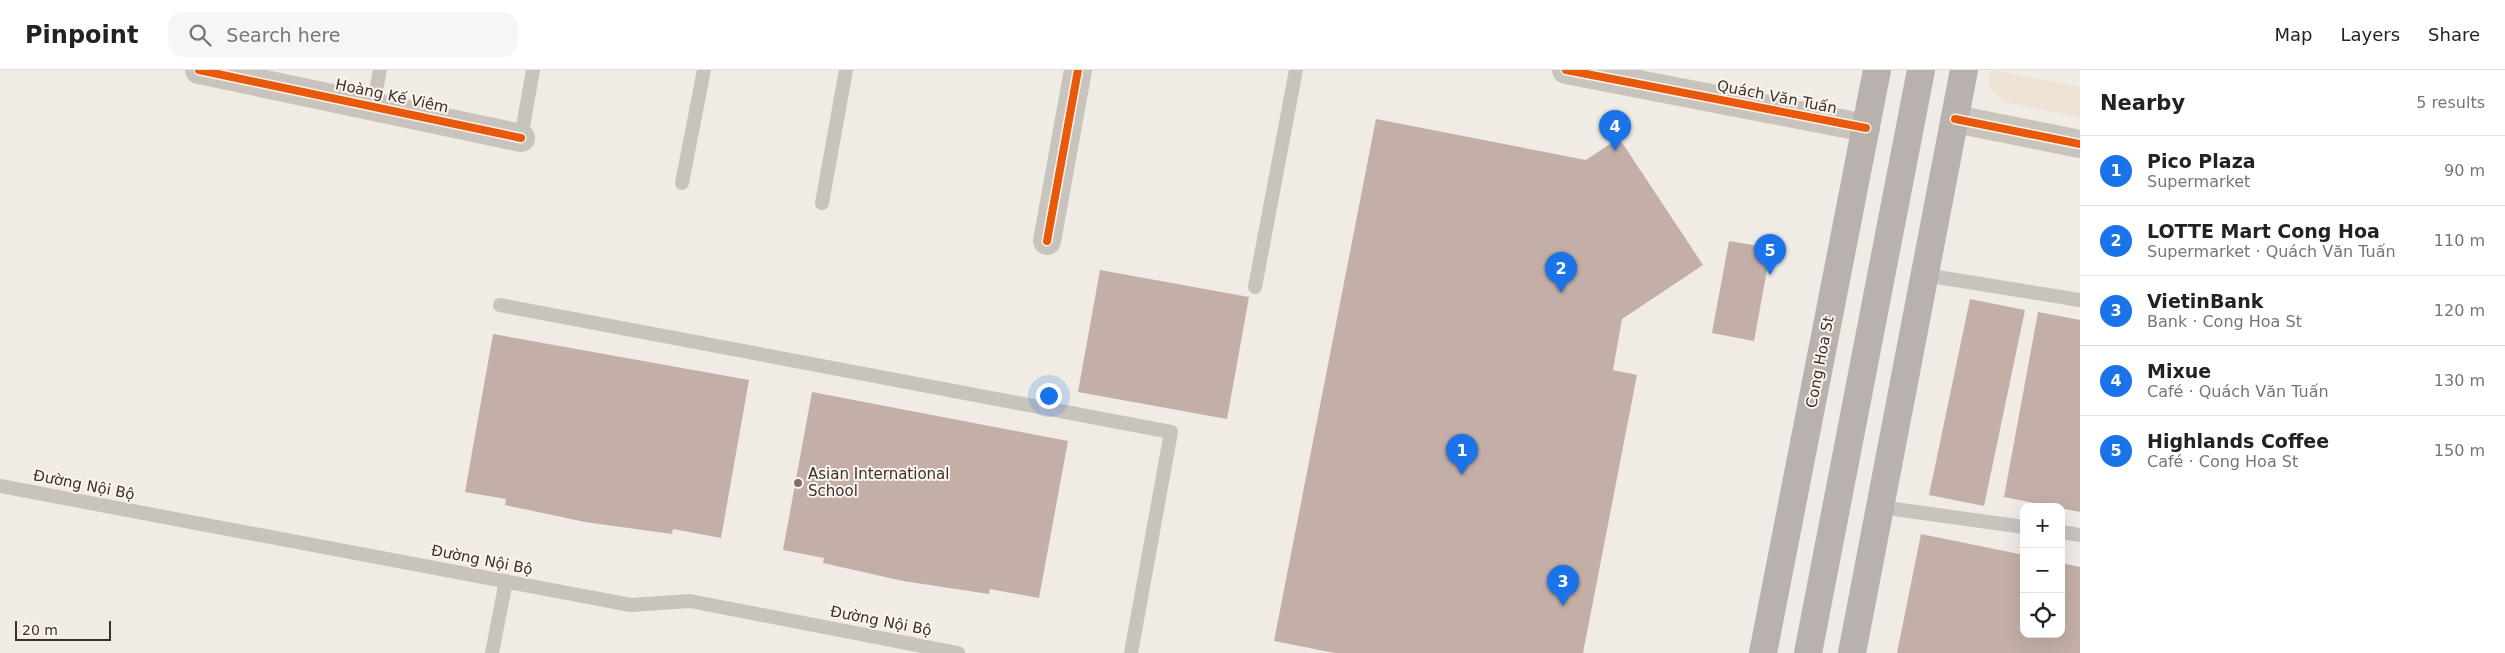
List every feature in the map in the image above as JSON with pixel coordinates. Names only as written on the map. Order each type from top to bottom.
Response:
[{"type":"main road","name":"Cong Hoa St","points":[[1763,653],[1877,70]]},
{"type":"main road","points":[[1808,653],[1921,70]]},
{"type":"main road","points":[[1852,653],[1964,70]]},
{"type":"street","name":"Hoàng Kế Viêm","points":[[199,70],[521,138]]},
{"type":"street","points":[[1047,242],[1078,70]]},
{"type":"street","name":"Quách Văn Tuấn","points":[[1566,70],[1640,77],[1866,128]]},
{"type":"street","points":[[1955,119],[2080,144]]},
{"type":"lane","points":[[373,106],[380,70]]},
{"type":"lane","points":[[521,138],[533,70]]},
{"type":"lane","points":[[682,183],[704,70]]},
{"type":"lane","points":[[822,203],[846,70]]},
{"type":"lane","points":[[1255,287],[1296,70]]},
{"type":"lane","points":[[1925,275],[2080,300]]},
{"type":"lane","points":[[500,305],[1171,432],[1131,653]]},
{"type":"lane","name":"Đường Nội Bộ","points":[[0,486],[631,605],[690,601],[958,653]]},
{"type":"lane","points":[[1880,507],[2020,526]]},
{"type":"lane","points":[[2065,533],[2080,535]]},
{"type":"lane","points":[[492,653],[506,581]]},
{"type":"shaded area","points":[[1991,70],[2080,87],[2080,117],[2005,102],[1994,93],[1989,84]]},
{"type":"building","points":[[1376,119],[1586,160],[1619,138],[1703,265],[1622,319],[1613,370],[1637,375],[1583,653],[1335,653],[1274,641]]},
{"type":"building","points":[[1729,241],[1771,248],[1754,341],[1712,333]]},
{"type":"building","points":[[1100,270],[1249,297],[1227,419],[1078,392]]},
{"type":"building","points":[[1970,299],[2025,310],[1984,506],[1929,495]]},
{"type":"building","points":[[2038,312],[2080,320],[2080,512],[2065,509],[2065,503],[2034,503],[2004,497]]},
{"type":"building","points":[[493,334],[749,380],[721,538],[673,529],[672,534],[585,522],[505,505],[506,499],[465,492]]},
{"type":"building","points":[[812,392],[1068,441],[1039,598],[990,589],[989,594],[903,581],[823,563],[824,558],[783,550]]},
{"type":"building","points":[[1921,534],[2020,554],[2020,638],[2065,638],[2065,564],[2080,567],[2080,653],[1897,653]]},
{"type":"cycle path","points":[[199,70],[521,138]]},
{"type":"cycle path","points":[[1047,241],[1078,70]]},
{"type":"cycle path","points":[[1566,70],[1866,128]]},
{"type":"cycle path","points":[[1955,119],[2080,144]]},
{"type":"place","name":"Mixue","points":[[1615,151]]},
{"type":"place","name":"Highlands Coffee","points":[[1770,275]]},
{"type":"place","name":"LOTTE Mart Cong Hoa","points":[[1561,293]]},
{"type":"place","name":"Pico Plaza","points":[[1462,475]]},
{"type":"place","name":"Asian International School","points":[[798,483]]},
{"type":"place","name":"VietinBank","points":[[1563,606]]}]
